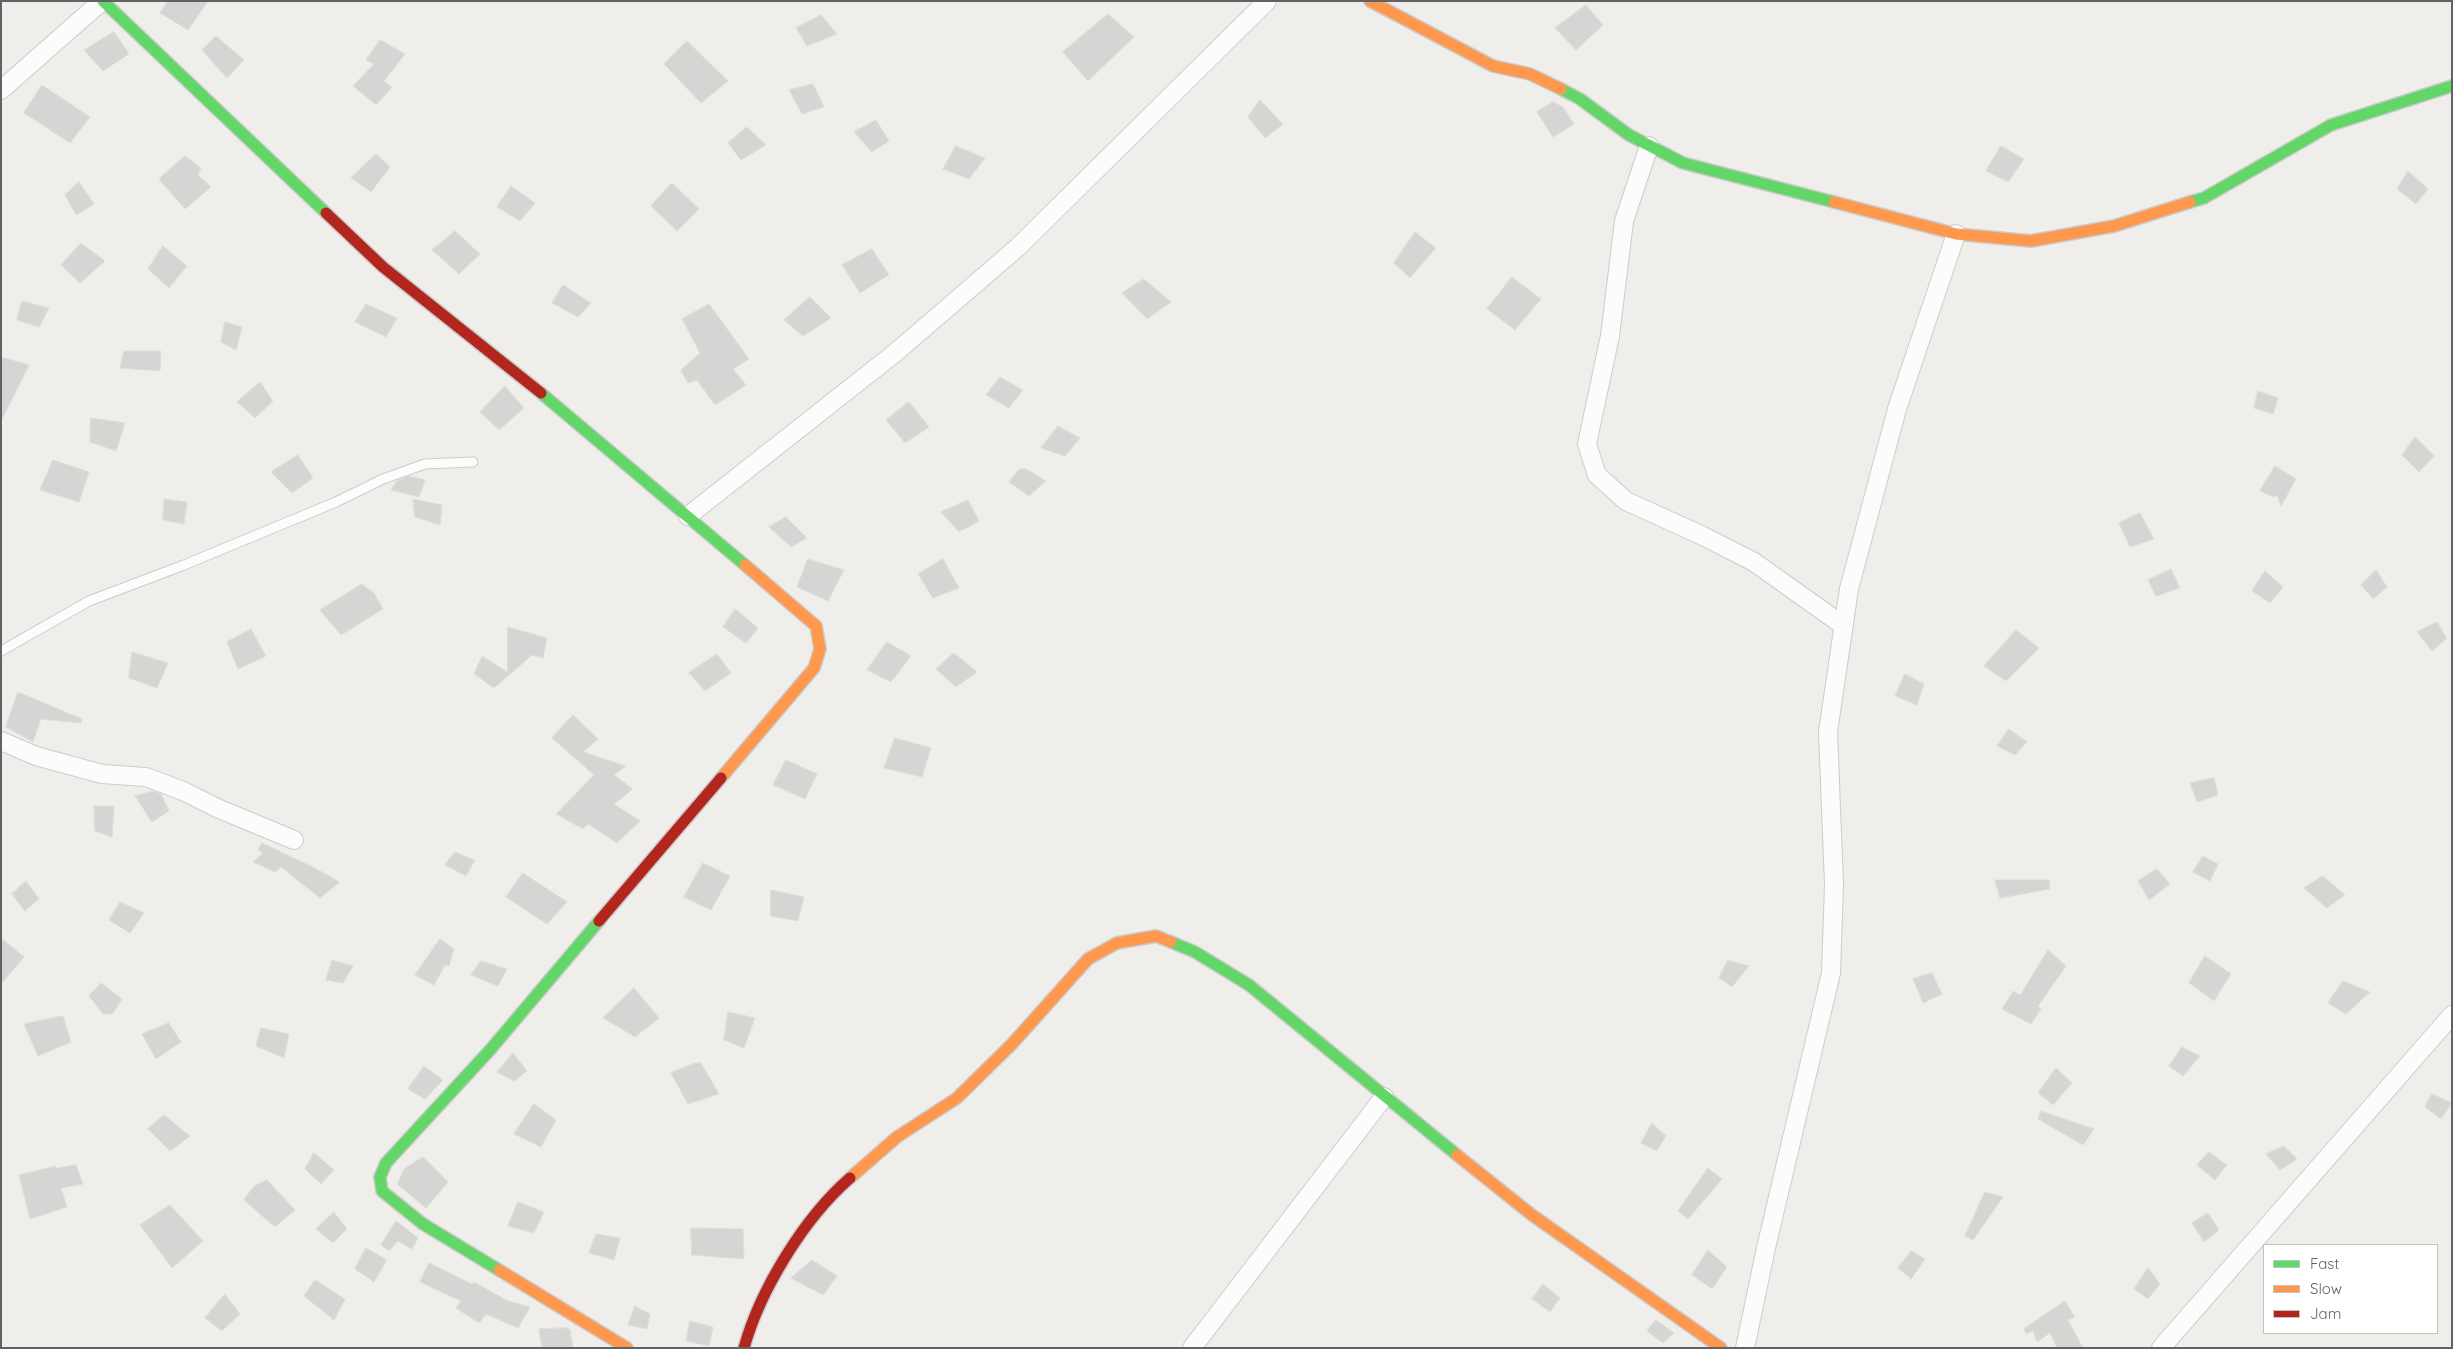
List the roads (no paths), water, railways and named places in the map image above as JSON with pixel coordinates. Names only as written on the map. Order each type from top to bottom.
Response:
[{"type":"street","points":[[1,90],[102,1],[383,267],[584,427],[816,626],[820,649],[814,668],[490,1050],[386,1163],[380,1177],[382,1191],[423,1224],[627,1348]]},
{"type":"street","points":[[688,516],[895,353],[1018,247],[1267,1]]},
{"type":"street","points":[[1370,1],[1493,66],[1530,74],[1580,99],[1629,135],[1683,163],[1956,234],[2031,241],[2114,226],[2204,198],[2331,125],[2452,86]]},
{"type":"street","points":[[1649,146],[1624,222],[1610,336],[1587,444],[1597,475],[1626,501],[1703,536],[1754,562],[1844,626]]},
{"type":"street","points":[[1745,1348],[1766,1248],[1831,973],[1834,884],[1828,732],[1849,589],[1897,409],[1956,234]]},
{"type":"street","points":[[1,741],[36,756],[102,774],[146,777],[183,791],[217,808],[294,840]]},
{"type":"street","points":[[744,1348],[752,1319],[802,1230],[843,1184],[898,1137],[957,1098],[1012,1044],[1088,960],[1117,943],[1156,936],[1195,952],[1249,985],[1532,1215],[1722,1348]]},
{"type":"street","points":[[2161,1348],[2452,1015]]},
{"type":"street","points":[[1192,1348],[1384,1096]]},
{"type":"lane","points":[[1,651],[89,601],[274,528],[336,502],[383,478],[425,464],[473,462]]}]
